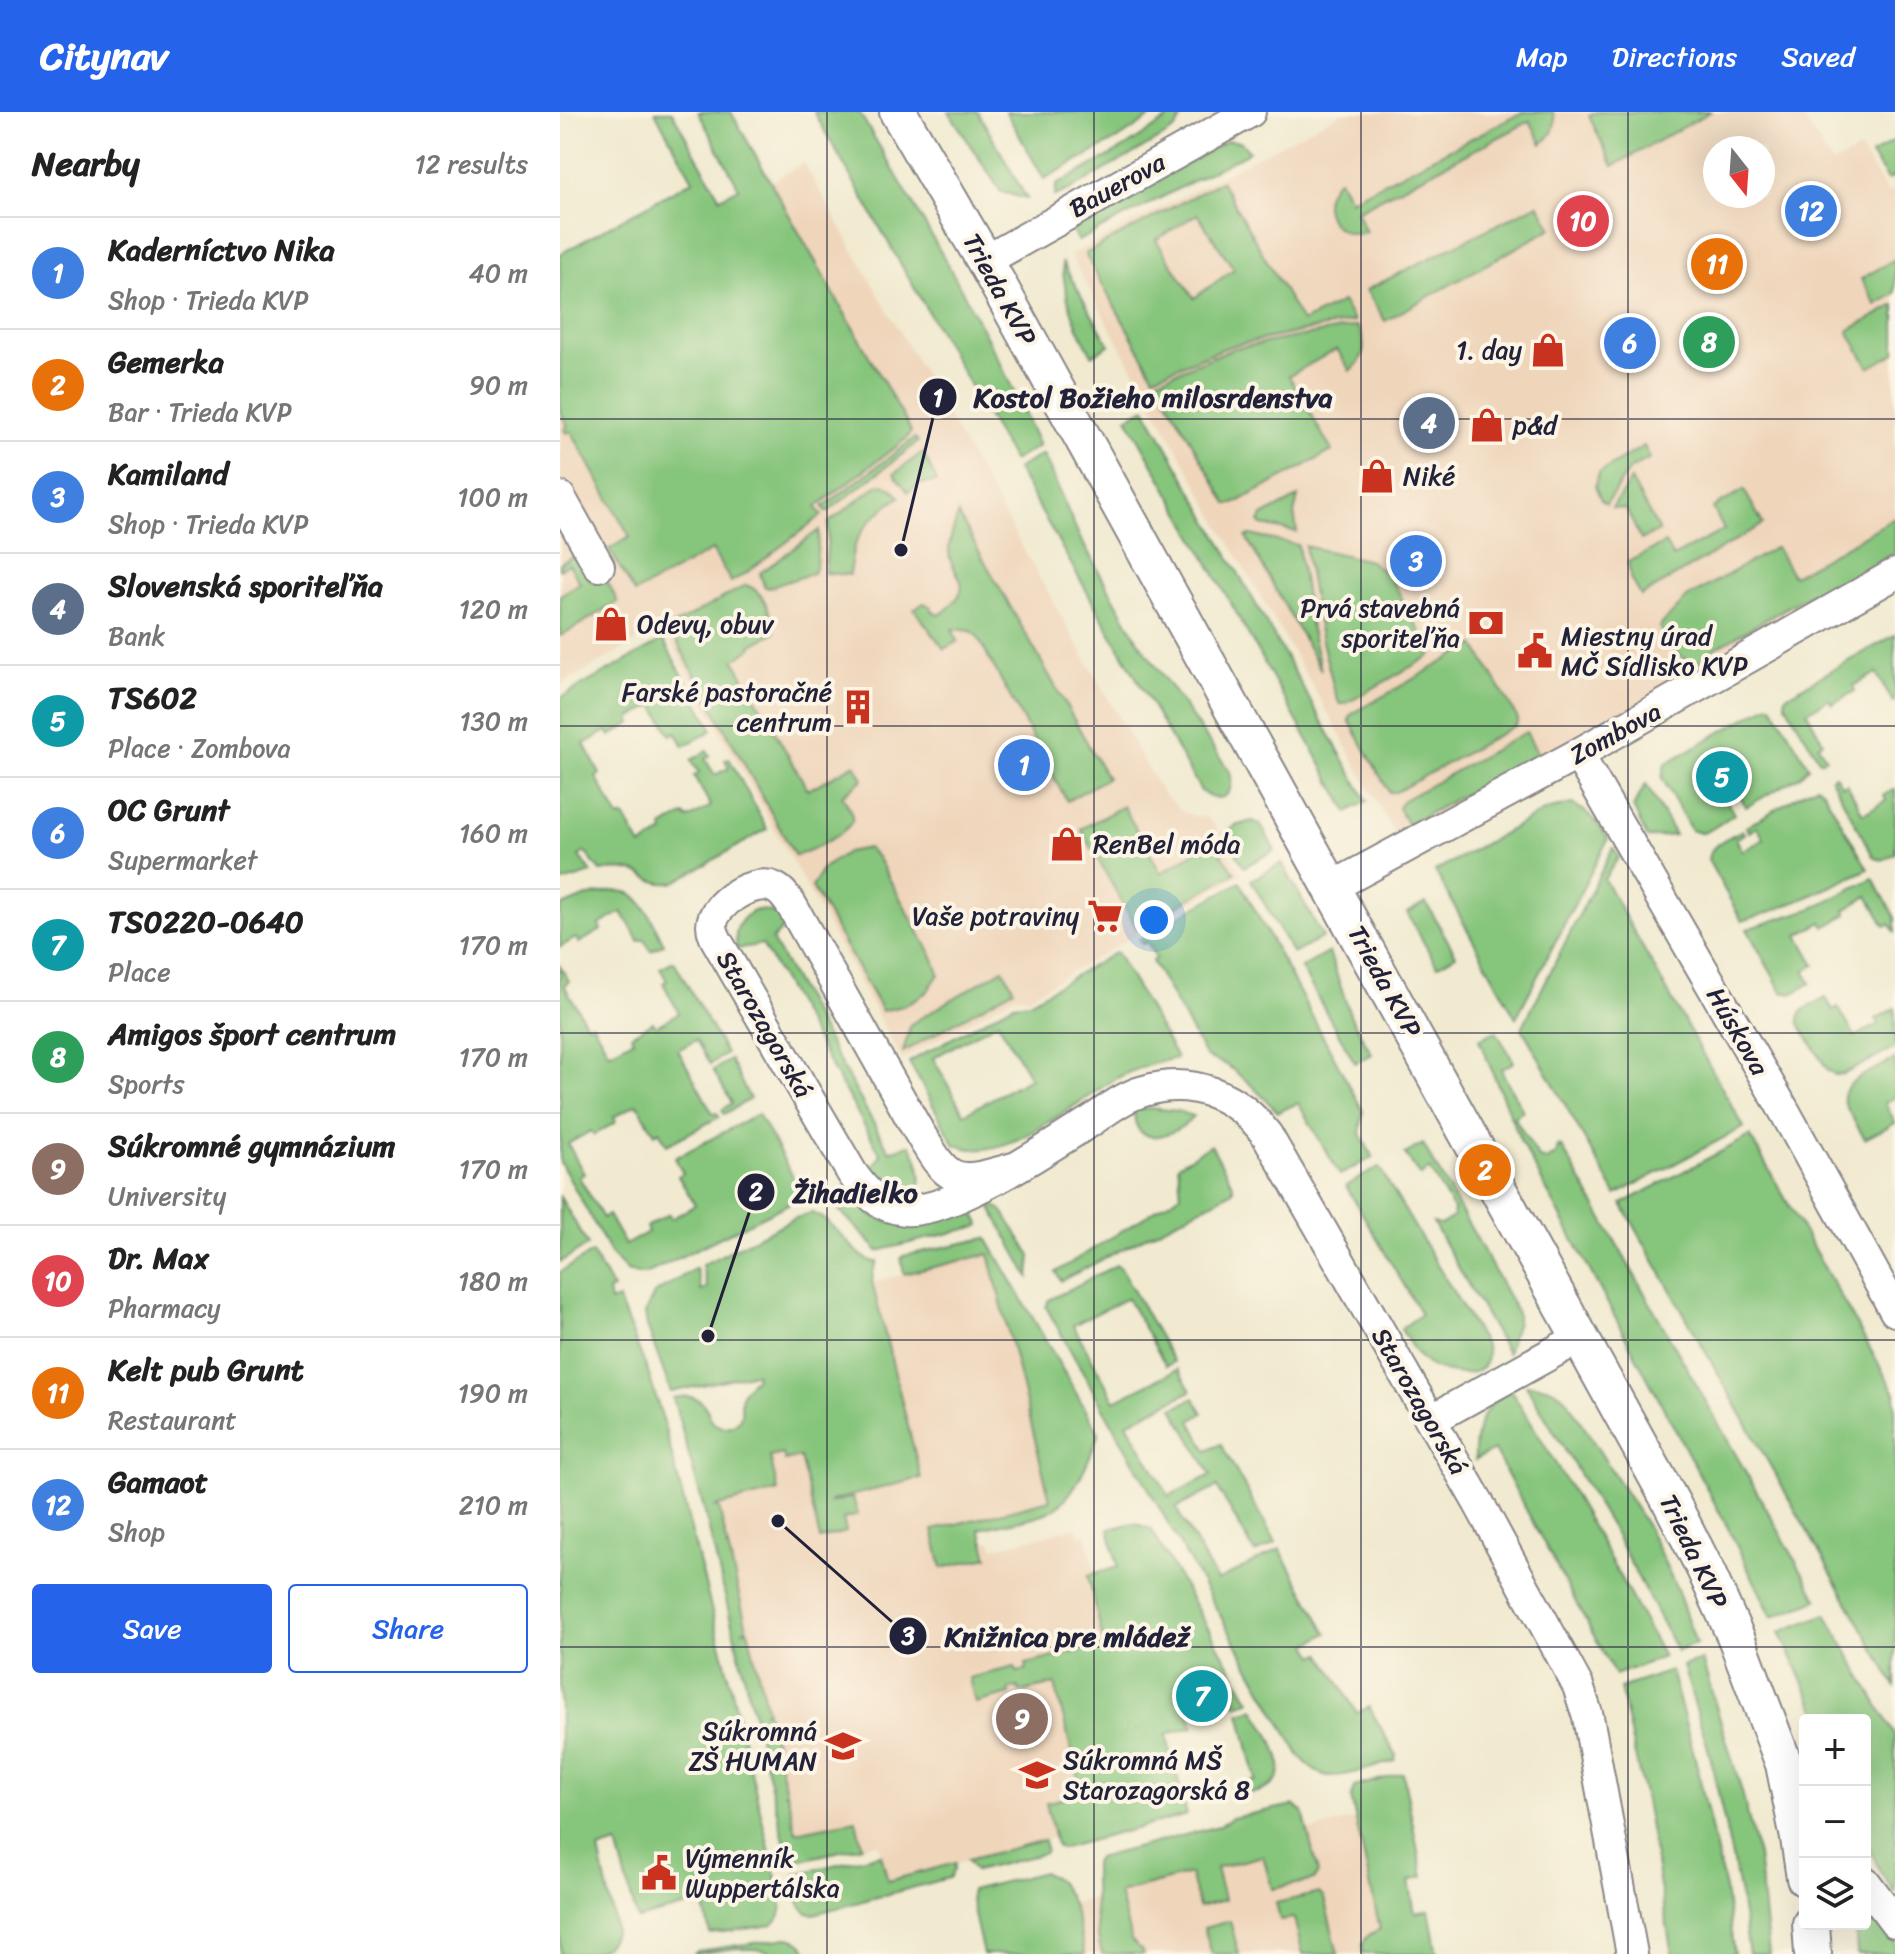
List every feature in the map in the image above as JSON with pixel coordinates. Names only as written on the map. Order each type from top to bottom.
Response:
[{"type":"street","name":"Trieda KVP","points":[[898,112],[985,261],[1672,1504],[1737,1640],[1784,1764],[1802,1858]]},
{"type":"street","name":"Bauerova","points":[[985,261],[1239,115]]},
{"type":"street","points":[[560,497],[599,566]]},
{"type":"street","name":"Zombova","points":[[1332,887],[1578,754],[1895,574]]},
{"type":"street","name":"Húskova","points":[[1578,754],[1895,1311]]},
{"type":"street","name":"Starozagorská","points":[[1013,1168],[965,1179],[945,1170],[920,1134],[792,906],[775,888],[765,885],[749,888],[736,894],[715,912],[713,934],[852,1173],[868,1194],[896,1208],[921,1209],[957,1198],[1013,1168],[1141,1091],[1161,1087],[1200,1088],[1217,1093],[1247,1112],[1267,1135],[1431,1420],[1578,1686],[1588,1717],[1632,1954]]},
{"type":"street","points":[[1431,1420],[1581,1337]]},
{"type":"street","points":[[1784,1764],[1799,1787]]},
{"type":"street","points":[[1871,1890],[1895,1922]]},
{"type":"street","points":[[1811,1930],[1813,1954]]},
{"type":"shaded area","points":[[1343,112],[1800,112],[1832,164],[1860,149],[1888,193],[1895,190],[1895,574],[1403,849],[1070,255]]},
{"type":"shaded area","points":[[804,163],[1163,794],[1182,811],[1193,816],[1205,816],[1213,823],[1242,874],[1028,997],[1015,996],[902,1060],[662,627],[560,685],[560,301]]},
{"type":"shaded area","points":[[989,1253],[1050,1500],[933,1530],[942,1567],[987,1557],[984,1543],[991,1541],[994,1548],[1076,1527],[1079,1537],[1086,1535],[1095,1573],[1088,1575],[1155,1563],[1193,1727],[1166,1734],[1183,1803],[888,1881],[878,1843],[789,1861],[704,1509],[778,1491],[770,1457],[783,1454],[785,1461],[800,1457],[821,1539],[846,1531],[843,1519],[829,1501],[921,1478],[872,1282]]},
{"type":"shaded area","points":[[1363,1817],[1388,1919],[1378,1954],[985,1954],[1072,1904],[1105,1895],[1103,1884]]},
{"type":"green space","points":[[655,112],[672,112],[720,198],[739,188],[698,112],[731,112],[911,432],[816,507],[822,515],[731,582],[712,550],[635,593],[609,549],[630,537],[571,431],[566,433],[564,429],[568,426],[560,412],[560,254],[693,180]]},
{"type":"green space","points":[[814,112],[859,112],[977,318],[1039,446],[1013,461]]},
{"type":"green space","points":[[949,112],[978,112],[1027,199],[1001,192]]},
{"type":"green space","points":[[1006,112],[1158,112],[1123,136],[1044,179]]},
{"type":"green space","points":[[1178,112],[1185,112],[1176,128],[1168,134],[1055,196],[1056,185],[1124,148]]},
{"type":"green space","points":[[1523,112],[1553,112],[1553,130],[1542,144],[1530,121],[1356,211],[1366,232],[1344,231],[1329,218],[1327,198],[1339,179],[1350,200]]},
{"type":"green space","points":[[1597,112],[1710,112],[1613,166],[1589,116]]},
{"type":"green space","points":[[1228,140],[1241,142],[1249,152],[1078,241],[1071,229]]},
{"type":"green space","points":[[1895,140],[1895,176],[1888,180],[1871,155]]},
{"type":"green space","points":[[1221,181],[1302,322],[1342,302],[1354,321],[1230,346],[1154,376],[1085,254]],"holes":[[[1197,214],[1234,269],[1194,298],[1156,240]]]},
{"type":"green space","points":[[1538,204],[1552,228],[1385,321],[1366,290]]},
{"type":"green space","points":[[1895,259],[1895,294],[1876,305],[1861,279]]},
{"type":"green space","points":[[1062,262],[1109,345],[1092,355],[1071,311]]},
{"type":"green space","points":[[1895,305],[1895,353],[1869,368],[1848,331]]},
{"type":"green space","points":[[1357,326],[1364,350],[1360,361],[1350,371],[1337,349],[1289,376],[1332,451],[1234,504],[1227,504],[1156,380],[1232,349]]},
{"type":"green space","points":[[1145,408],[1367,801],[1348,812],[1127,418]]},
{"type":"green space","points":[[915,438],[918,442],[827,512],[823,507]]},
{"type":"green space","points":[[1644,446],[1650,458],[1630,469],[1606,504],[1595,486],[1599,473]]},
{"type":"green space","points":[[923,452],[937,482],[920,484],[908,492],[894,474]]},
{"type":"green space","points":[[1043,454],[1079,536],[1137,639],[1230,772],[1231,787],[1225,796],[1214,798],[1201,791],[1018,471]]},
{"type":"green space","points":[[1631,480],[1659,531],[1641,540],[1626,509],[1612,508]]},
{"type":"green space","points":[[883,484],[900,497],[863,529],[853,550],[850,575],[825,573],[829,522]]},
{"type":"green space","points":[[1744,490],[1763,524],[1641,596],[1631,578],[1628,562],[1665,543],[1673,557],[1724,530],[1713,508]]},
{"type":"green space","points":[[1298,497],[1294,513],[1297,532],[1259,522],[1262,516]]},
{"type":"green space","points":[[958,514],[1107,778],[1067,801],[977,636],[971,631],[952,629],[958,641],[944,649],[914,609],[924,603],[939,615],[959,596],[962,585],[949,553]]},
{"type":"green space","points":[[1895,518],[1895,553],[1824,593],[1814,592],[1705,654],[1697,665],[1674,650],[1659,627],[1687,598],[1776,547],[1793,576]]},
{"type":"green space","points":[[819,530],[813,573],[768,588],[764,586],[760,573]]},
{"type":"green space","points":[[1250,535],[1298,545],[1311,630],[1321,670],[1246,537]]},
{"type":"green space","points":[[1305,546],[1370,561],[1390,577],[1432,653],[1430,656],[1340,704],[1334,692],[1321,638]]},
{"type":"green space","points":[[577,554],[591,581],[603,574],[618,602],[560,636],[560,595],[580,583],[569,564],[560,570],[560,563]]},
{"type":"green space","points":[[746,585],[763,598],[775,632],[734,660],[808,790],[855,764],[863,779],[842,796],[852,815],[849,826],[826,842],[795,856],[669,628]]},
{"type":"green space","points":[[1895,635],[1895,701],[1876,673],[1853,686],[1855,691],[1832,704],[1829,699],[1807,712],[1823,742],[1818,745],[1826,758],[1820,761],[1785,703],[1786,696]]},
{"type":"green space","points":[[663,640],[711,731],[684,746],[676,732],[671,735],[654,705],[630,718],[632,723],[610,736],[607,731],[584,744],[600,774],[596,777],[619,818],[624,816],[641,846],[664,832],[662,827],[684,815],[688,819],[711,806],[694,776],[699,773],[691,760],[707,751],[710,756],[705,759],[715,775],[729,768],[725,760],[729,758],[767,829],[675,882],[657,882],[629,870],[600,871],[585,852],[579,856],[592,873],[560,883],[560,698]]},
{"type":"green space","points":[[1475,645],[1518,719],[1516,725],[1396,792],[1389,792],[1349,720],[1352,714]]},
{"type":"green space","points":[[1772,705],[1809,767],[1800,776],[1746,807],[1725,760],[1706,770],[1719,796],[1723,794],[1734,814],[1708,831],[1691,830],[1662,778],[1665,764]]},
{"type":"green space","points":[[1526,732],[1538,754],[1408,825],[1398,808],[1402,801]]},
{"type":"green space","points":[[1835,775],[1842,786],[1847,784],[1863,814],[1886,800],[1884,795],[1895,789],[1895,853],[1882,859],[1873,856],[1831,778]]},
{"type":"green space","points":[[1646,784],[1675,835],[1647,838],[1633,807]]},
{"type":"green space","points":[[1817,786],[1823,791],[1868,869],[1790,904],[1742,921],[1708,860],[1709,854],[1720,842],[1742,830],[1744,834],[1736,839],[1743,851],[1764,839],[1757,827],[1749,832],[1746,827]]},
{"type":"green space","points":[[1572,804],[1593,819],[1608,839],[1516,1018],[1435,871],[1546,810]]},
{"type":"green space","points":[[1123,806],[1161,873],[1213,841],[1235,873],[1137,929],[1081,829]]},
{"type":"green space","points":[[1252,821],[1260,824],[1275,850],[1244,867],[1224,833]]},
{"type":"green space","points":[[867,848],[877,857],[934,959],[939,974],[927,992],[903,1006],[882,1011],[812,887],[823,868],[847,852]]},
{"type":"green space","points":[[1613,848],[1619,857],[1604,879],[1744,1127],[1616,1195],[1522,1028]]},
{"type":"green space","points":[[1282,863],[1323,937],[1293,954],[1251,880]]},
{"type":"green space","points":[[1873,878],[1895,917],[1895,932],[1890,924],[1885,926],[1868,896],[1825,927],[1822,922],[1798,935],[1815,965],[1804,971],[1811,983],[1792,994],[1782,992],[1747,929],[1813,908]]},
{"type":"green space","points":[[1240,882],[1363,1111],[1360,1134],[1373,1157],[1340,1175],[1298,1103],[1278,1112],[1227,1065],[1206,1057],[1152,961],[1156,958],[1147,942],[1142,944],[1139,939]]},
{"type":"green space","points":[[613,891],[627,892],[637,898],[664,944],[651,951],[644,939],[639,941],[622,912],[599,925],[601,930],[579,943],[576,938],[560,947],[560,907],[584,897]]},
{"type":"green space","points":[[1426,903],[1456,955],[1437,966],[1407,913]]},
{"type":"green space","points":[[756,910],[773,913],[787,924],[772,940],[889,1151],[910,1145],[921,1175],[917,1191],[901,1194],[888,1189],[869,1172],[881,1155],[762,944],[737,949],[739,925]]},
{"type":"green space","points":[[1116,952],[1177,1058],[1117,1078],[1048,1123],[1009,1143],[973,1149],[955,1145],[909,1062],[1014,1004],[1029,1002]],"holes":[[[998,1022],[1030,1078],[964,1114],[933,1058]]]},
{"type":"green space","points":[[1329,952],[1351,1017],[1372,1054],[1355,1063],[1301,968]]},
{"type":"green space","points":[[674,961],[726,1054],[710,1064],[696,1040],[678,1050],[713,1114],[717,1113],[719,1117],[667,1145],[659,1131],[655,1134],[637,1104],[614,1117],[616,1122],[594,1135],[591,1131],[568,1144],[584,1174],[579,1177],[603,1218],[608,1215],[625,1245],[648,1232],[646,1227],[669,1214],[671,1219],[695,1205],[678,1176],[683,1173],[675,1158],[758,1114],[804,1196],[646,1274],[638,1274],[627,1271],[611,1254],[560,1162],[560,966],[569,981],[564,985],[587,1025],[592,1023],[609,1053],[633,1040],[631,1035],[653,1022],[656,1026],[679,1013],[663,983],[667,981],[660,968]]},
{"type":"green space","points":[[1003,969],[1014,989],[903,1052],[911,1024]]},
{"type":"green space","points":[[1826,998],[1833,1010],[1838,1007],[1855,1037],[1878,1024],[1876,1019],[1895,1008],[1895,1048],[1844,1074],[1835,1075],[1827,1069],[1799,1023],[1804,1010]]},
{"type":"green space","points":[[1496,1031],[1514,1062],[1501,1070],[1523,1111],[1514,1117],[1539,1158],[1546,1160],[1556,1155],[1558,1146],[1562,1147],[1818,1600],[1772,1617],[1728,1528],[1521,1142],[1479,1039]]},
{"type":"green space","points":[[1895,1059],[1895,1097],[1885,1103],[1895,1123],[1865,1139],[1847,1109],[1844,1093],[1855,1081]]},
{"type":"green space","points":[[730,1060],[750,1099],[724,1114],[722,1110],[732,1103],[713,1070]]},
{"type":"green space","points":[[1149,1108],[1193,1116],[1175,1131],[1152,1136],[1139,1130],[1134,1117],[1134,1110]]},
{"type":"green space","points":[[1750,1136],[1895,1393],[1895,1686],[1622,1204]]},
{"type":"green space","points":[[1423,1144],[1517,1313],[1507,1353],[1433,1223],[1440,1225],[1453,1217],[1454,1210],[1429,1169],[1421,1176],[1405,1154]]},
{"type":"green space","points":[[1211,1145],[1233,1185],[1230,1193],[1061,1281],[1056,1272],[1181,1194],[1178,1165]]},
{"type":"green space","points":[[1379,1167],[1486,1347],[1487,1358],[1476,1371],[1447,1372],[1429,1365],[1417,1354],[1401,1329],[1421,1314],[1346,1186]]},
{"type":"green space","points":[[845,1188],[872,1216],[888,1222],[971,1207],[980,1224],[878,1251],[823,1193]]},
{"type":"green space","points":[[560,1197],[588,1245],[560,1262]]},
{"type":"green space","points":[[988,1202],[1002,1210],[1031,1256],[1029,1277]]},
{"type":"green space","points":[[812,1213],[830,1224],[862,1256],[877,1262],[872,1282],[921,1478],[830,1501],[853,1497],[858,1515],[843,1519],[846,1532],[820,1539],[800,1457],[785,1461],[783,1454],[770,1457],[778,1491],[714,1507],[719,1508],[728,1547],[725,1548],[728,1548],[747,1628],[744,1630],[748,1630],[767,1710],[763,1712],[767,1712],[777,1751],[773,1752],[777,1752],[784,1793],[787,1793],[796,1832],[856,1820],[862,1846],[793,1862],[789,1861],[704,1509],[673,1398],[695,1398],[703,1404],[715,1424],[730,1426],[740,1418],[741,1397],[756,1378],[755,1373],[671,1392],[645,1313],[654,1294],[696,1268],[701,1291],[707,1289],[702,1265],[793,1219]]},
{"type":"green space","points":[[987,1238],[1099,1433],[1080,1478],[1066,1499],[1048,1512],[980,1529],[988,1557],[942,1568],[933,1530],[1050,1500],[989,1254],[904,1274],[903,1256]]},
{"type":"green space","points":[[592,1253],[613,1289],[608,1291],[610,1302],[618,1299],[648,1372],[662,1417],[728,1674],[782,1903],[780,1916],[772,1925],[710,1934],[703,1902],[637,1919],[617,1844],[599,1850],[615,1925],[610,1942],[596,1950],[560,1954],[560,1272]]},
{"type":"green space","points":[[1116,1265],[1120,1267],[1174,1362],[1166,1366],[1127,1298],[1073,1325],[1115,1401],[1178,1369],[1191,1391],[1127,1423],[1169,1496],[1211,1475],[1173,1408],[1194,1398],[1203,1413],[1191,1421],[1207,1451],[1221,1444],[1276,1543],[1255,1553],[1217,1487],[1176,1508],[1217,1581],[1280,1549],[1327,1633],[1308,1645],[1315,1656],[1321,1653],[1357,1713],[1369,1707],[1396,1755],[1395,1761],[1331,1776],[1316,1772],[1299,1755],[1046,1307],[1049,1300]]},
{"type":"green space","points":[[1526,1385],[1548,1388],[1567,1400],[1648,1528],[1677,1589],[1696,1644],[1677,1651],[1614,1532]]},
{"type":"green space","points":[[1510,1389],[1589,1522],[1663,1657],[1615,1675],[1494,1450],[1475,1460],[1476,1438],[1482,1419],[1493,1403]]},
{"type":"green space","points":[[1134,1523],[1151,1529],[1250,1701],[1237,1705],[1236,1700],[1220,1704],[1214,1681],[1184,1688],[1193,1727],[1166,1734],[1187,1815],[1060,1849],[1056,1845],[1046,1803],[1082,1793],[1055,1684],[1020,1692],[1018,1687],[1009,1690],[1010,1694],[975,1703],[969,1678],[1015,1667],[1017,1672],[1027,1670],[1026,1664],[1104,1645],[1088,1575],[1118,1567],[1109,1529]]},
{"type":"green space","points":[[1826,1614],[1895,1735],[1895,1893],[1871,1852],[1871,1714],[1818,1714],[1780,1632]]},
{"type":"green space","points":[[1702,1660],[1758,1856],[1769,1954],[1749,1954],[1739,1890],[1710,1755],[1683,1666]]},
{"type":"green space","points":[[1671,1671],[1725,1889],[1734,1954],[1672,1954],[1645,1800],[1620,1688]]},
{"type":"green space","points":[[1254,1709],[1277,1752],[1279,1774],[1274,1783],[1263,1790],[1242,1793],[1237,1785],[1256,1780],[1240,1713]]},
{"type":"green space","points":[[1403,1773],[1423,1877],[1409,1881],[1415,1913],[1429,1910],[1437,1954],[1363,1954],[1364,1941],[1380,1929],[1351,1798],[1354,1787]]},
{"type":"green space","points":[[1293,1805],[1303,1812],[1318,1873],[1314,1880],[1272,1889],[1263,1856],[1216,1868],[1224,1900],[1199,1907],[1190,1874],[1119,1893],[1131,1940],[1143,1954],[1102,1954],[1095,1909],[1094,1863],[1097,1858],[1219,1826],[1232,1818]]},
{"type":"green space","points":[[1044,1840],[1045,1853],[975,1871],[967,1860]]},
{"type":"green space","points":[[881,1854],[888,1881],[955,1863],[954,1870],[949,1878],[814,1914],[807,1913],[800,1904],[793,1881],[796,1874]]},
{"type":"green space","points":[[1044,1872],[1062,1886],[1068,1896],[1085,1954],[983,1954],[971,1890]]},
{"type":"green space","points":[[1319,1893],[1324,1898],[1338,1954],[1303,1954],[1294,1918],[1280,1920],[1276,1903]]},
{"type":"green space","points":[[1871,1902],[1895,1936],[1895,1954],[1857,1954],[1855,1930],[1871,1930]]},
{"type":"green space","points":[[1230,1921],[1239,1954],[1212,1954],[1204,1928]]},
{"type":"green space","points":[[787,1938],[800,1943],[808,1954],[773,1954],[765,1950],[739,1948],[694,1954],[697,1951]]},
{"type":"place","name":"Gamaot","points":[[1811,211]]},
{"type":"place","name":"Dr. Max","points":[[1583,221]]},
{"type":"place","name":"Kelt pub Grunt","points":[[1717,264]]},
{"type":"place","name":"Amigos šport centrum","points":[[1709,342]]},
{"type":"place","name":"OC Grunt","points":[[1630,343]]},
{"type":"place","name":"1. day","points":[[1548,350]]},
{"type":"place","name":"Slovenská sporiteľňa","points":[[1429,423]]},
{"type":"place","name":"p&d","points":[[1487,425]]},
{"type":"place","name":"Niké","points":[[1377,476]]},
{"type":"place","name":"Kostol Božieho milosrdenstva","points":[[901,550]]},
{"type":"place","name":"Kamiland","points":[[1416,561]]},
{"type":"place","name":"Prvá stavebná sporiteľňa","points":[[1486,623]]},
{"type":"place","name":"Odevy, obuv","points":[[611,624]]},
{"type":"place","name":"Miestny úrad MČ Sídlisko KVP","points":[[1535,651]]},
{"type":"place","name":"Farské pastoračné centrum","points":[[858,707]]},
{"type":"place","name":"Kaderníctvo Nika","points":[[1024,765]]},
{"type":"place","name":"TS602","points":[[1722,777]]},
{"type":"place","name":"RenBel móda","points":[[1067,844]]},
{"type":"place","name":"Vaše potraviny","points":[[1105,916]]},
{"type":"place","name":"Gemerka","points":[[1485,1170]]},
{"type":"place","name":"Žihadielko","points":[[708,1336]]},
{"type":"place","name":"Knižnica pre mládež","points":[[778,1521]]},
{"type":"place","name":"TS0220-0640","points":[[1202,1696]]},
{"type":"place","name":"Súkromné gymnázium","points":[[1022,1719]]},
{"type":"place","name":"Súkromná ZŠ HUMAN","points":[[843,1746]]},
{"type":"place","name":"Súkromná MŠ Starozagorská 8","points":[[1037,1775]]},
{"type":"place","name":"Výmenník Wuppertálska","points":[[659,1873]]}]
